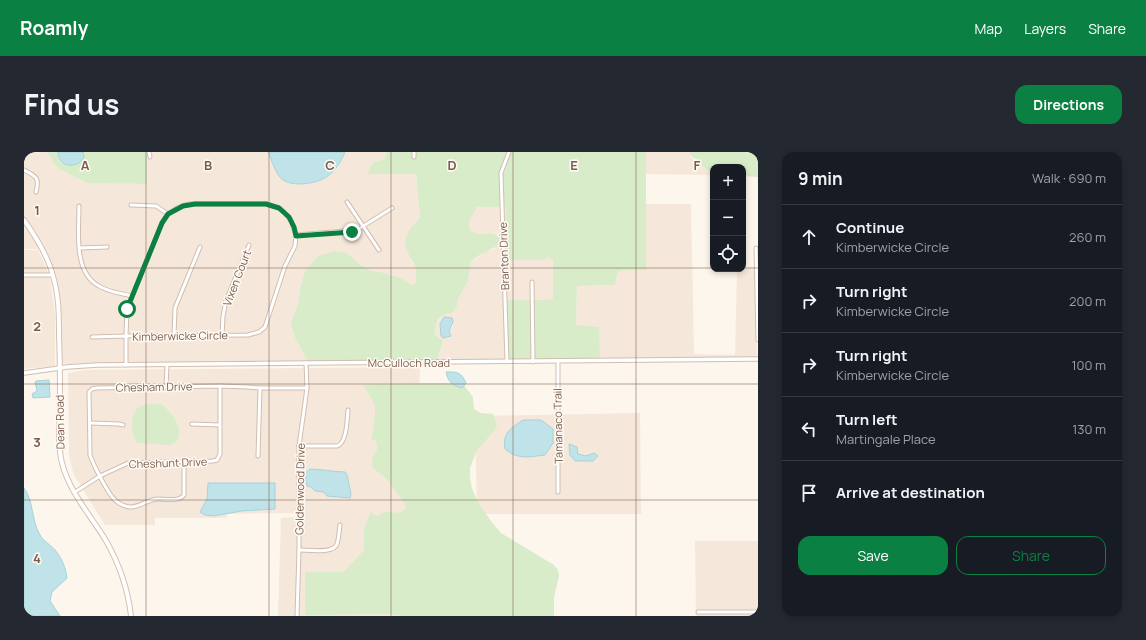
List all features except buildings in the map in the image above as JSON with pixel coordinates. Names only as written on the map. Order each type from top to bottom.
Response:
[{"type":"main road","name":"Dean Road","points":[[24,220],[44,251],[53,275],[58,302],[60,453],[65,473],[115,558],[124,583],[132,616]]},
{"type":"street","points":[[149,152],[150,157]]},
{"type":"street","points":[[414,152],[414,157]]},
{"type":"street","name":"Branton Drive","points":[[507,362],[501,173],[508,152]]},
{"type":"street","points":[[24,170],[38,179],[36,192]]},
{"type":"street","points":[[347,202],[379,250]]},
{"type":"street","points":[[131,205],[156,206],[168,214],[178,207],[189,204],[266,204],[279,208],[289,217],[294,227],[296,236],[352,232],[364,227],[392,208]]},
{"type":"street","points":[[79,206],[81,265],[84,271],[92,282],[100,287],[131,296]]},
{"type":"street","name":"Kimberwicke Circle","points":[[168,214],[162,223],[131,296],[126,313],[126,336],[253,335],[259,332],[265,327],[285,266],[293,252],[296,236]]},
{"type":"street","name":"Vixen Court","points":[[222,335],[223,316],[226,301],[250,245]]},
{"type":"street","points":[[80,248],[107,247]]},
{"type":"street","points":[[174,336],[175,308],[200,247]]},
{"type":"street","points":[[756,248],[758,340]]},
{"type":"street","points":[[24,275],[53,275]]},
{"type":"street","points":[[532,282],[533,362]]},
{"type":"street","points":[[92,336],[126,336],[126,365]]},
{"type":"street","name":"McCulloch Road","points":[[24,373],[97,365],[758,359]]},
{"type":"street","name":"Tamanaco Trail","points":[[558,361],[558,492]]},
{"type":"street","name":"Goldenwood Drive","points":[[297,616],[299,550],[299,446],[307,388],[306,363]]},
{"type":"street","points":[[166,387],[167,365]]},
{"type":"street","name":"Chesham Drive","points":[[184,462],[184,495],[182,498],[155,500],[134,507],[122,505],[114,500],[93,464],[90,455],[89,392],[92,389],[220,386],[307,388]]},
{"type":"street","name":"Cheshunt Drive","points":[[75,492],[100,476],[128,463],[213,462],[217,460],[220,454],[220,386]]},
{"type":"street","points":[[258,456],[260,388]]},
{"type":"street","points":[[299,446],[340,445],[344,440],[348,410]]},
{"type":"street","points":[[90,423],[123,425]]},
{"type":"street","points":[[192,424],[219,425]]},
{"type":"street","points":[[299,550],[329,550],[335,548],[340,525]]},
{"type":"street","points":[[698,612],[758,612]]},
{"type":"shaded area","points":[[24,152],[47,152],[54,164],[61,170],[87,183],[115,182],[129,184],[147,183],[147,152],[149,159],[152,158],[151,152],[268,152],[293,184],[314,183],[326,178],[337,169],[345,152],[387,152],[382,161],[375,162],[368,174],[416,174],[420,218],[411,261],[416,268],[416,282],[413,285],[401,278],[385,273],[374,272],[361,265],[347,253],[300,289],[298,304],[292,323],[295,338],[308,361],[128,363],[127,338],[248,337],[259,334],[266,328],[269,322],[286,267],[294,253],[297,237],[352,233],[363,229],[379,253],[381,250],[366,227],[394,209],[392,206],[364,224],[347,200],[345,202],[361,226],[357,229],[297,234],[293,221],[285,211],[274,204],[267,202],[189,203],[178,205],[168,212],[160,205],[152,203],[130,203],[130,207],[156,207],[166,214],[160,223],[130,294],[93,281],[85,270],[81,250],[109,249],[109,246],[81,246],[81,205],[78,205],[79,258],[83,272],[91,283],[99,289],[129,297],[125,308],[124,335],[91,335],[91,338],[124,338],[125,363],[61,364],[55,274],[31,226],[24,217],[24,172],[32,175],[36,180],[37,183],[34,193],[37,193],[40,184],[38,178],[33,172],[24,168]]},
{"type":"shaded area","points":[[646,152],[689,152],[693,159],[707,168],[710,172],[710,175],[645,174]]},
{"type":"shaded area","points":[[646,204],[691,204],[694,354],[735,355],[737,272],[746,272],[746,268],[755,267],[757,358],[600,359],[576,325],[577,286],[615,285],[618,271],[646,270]]},
{"type":"shaded area","points":[[189,206],[266,206],[278,210],[290,223],[294,236],[293,246],[283,265],[266,320],[258,331],[248,334],[224,333],[224,316],[227,302],[251,245],[249,243],[225,301],[221,316],[221,333],[176,334],[177,308],[202,247],[199,245],[174,307],[173,334],[127,335],[128,309],[163,224],[169,215],[179,209]]},
{"type":"shaded area","points":[[477,207],[501,207],[505,360],[437,361],[443,341],[435,335],[435,326],[441,317],[457,306],[459,297],[468,281],[471,262],[485,252],[495,249],[487,233],[474,233],[470,230],[469,222]],"holes":[[[453,319],[453,326],[449,331],[441,336],[440,324],[442,320]]]},
{"type":"shaded area","points":[[504,207],[506,207],[547,256],[553,260],[553,299],[534,300],[534,281],[531,280],[531,300],[508,346]]},
{"type":"shaded area","points":[[24,223],[42,252],[51,273],[39,249],[24,249]]},
{"type":"shaded area","points":[[24,250],[38,250],[48,272],[55,316],[55,366],[24,369]]},
{"type":"shaded area","points":[[420,367],[414,616],[278,616],[281,518],[297,517],[297,513],[227,514],[227,518],[155,518],[155,525],[105,525],[74,475],[72,469],[69,455],[68,373],[84,370]]},
{"type":"shaded area","points":[[640,413],[641,514],[477,514],[475,416]]},
{"type":"shaded area","points":[[695,541],[758,541],[758,616],[696,616]]},
{"type":"green space","points":[[47,152],[58,152],[58,157],[62,163],[83,154],[83,152],[147,152],[147,184],[87,183],[61,170],[54,164]]},
{"type":"green space","points":[[387,152],[412,152],[412,159],[415,159],[415,152],[507,152],[500,173],[501,207],[477,207],[469,222],[470,230],[474,233],[495,234],[499,237],[500,242],[471,262],[468,281],[459,297],[457,306],[452,313],[447,313],[438,320],[435,327],[435,335],[443,341],[437,361],[308,361],[295,338],[291,323],[298,304],[305,271],[318,256],[334,251],[347,253],[361,265],[373,271],[401,278],[413,285],[416,282],[416,268],[406,249],[405,239],[410,229],[420,218],[416,174],[367,174],[372,164],[384,159]]},
{"type":"green space","points":[[510,152],[646,152],[646,270],[618,271],[615,285],[577,286],[576,325],[599,327],[600,359],[535,360],[534,300],[553,299],[553,260],[547,257],[544,260],[507,260],[506,207],[504,207],[503,173],[505,171]]},
{"type":"green space","points":[[689,152],[758,152],[758,177],[746,176],[746,164],[710,164],[710,172],[694,159]]},
{"type":"green space","points":[[507,300],[531,300],[532,360],[508,360]]},
{"type":"green space","points":[[455,383],[464,385],[473,397],[474,409],[481,413],[493,414],[497,426],[477,450],[470,468],[472,489],[479,504],[501,533],[554,565],[558,570],[559,576],[554,598],[554,616],[407,616],[387,614],[305,615],[305,572],[344,572],[364,550],[364,529],[371,511],[374,515],[378,516],[384,512],[401,513],[406,508],[405,504],[386,478],[373,468],[373,456],[377,450],[375,439],[371,441],[375,405],[363,385]]},
{"type":"green space","points":[[161,404],[169,411],[176,421],[179,431],[177,441],[170,445],[137,443],[132,428],[133,416],[135,412],[139,407],[144,405]]},
{"type":"water","points":[[58,152],[83,152],[84,157],[77,164],[68,165],[61,161]]},
{"type":"water","points":[[268,152],[345,152],[338,166],[328,176],[316,182],[293,184],[283,180],[280,177]]},
{"type":"water","points":[[444,317],[452,318],[453,322],[449,331],[451,336],[443,338],[441,336],[440,324]]},
{"type":"water","points":[[446,372],[459,373],[466,383],[462,388],[456,386],[449,380]]},
{"type":"water","points":[[49,380],[50,397],[33,398],[32,394],[37,391],[35,382]]},
{"type":"water","points":[[523,420],[541,420],[553,429],[553,443],[545,455],[524,457],[515,455],[505,449],[504,443],[506,435],[511,428]]},
{"type":"water","points":[[569,444],[577,447],[578,454],[586,456],[594,453],[598,456],[593,461],[575,461],[570,455]]},
{"type":"water","points":[[310,469],[345,472],[351,494],[350,498],[327,496],[324,492],[315,491],[311,487],[307,486],[304,474]]},
{"type":"water","points":[[208,483],[275,483],[275,509],[241,511],[214,516],[205,515],[200,512],[207,499]]},
{"type":"water","points":[[24,488],[27,493],[35,523],[40,535],[57,553],[62,560],[66,571],[67,578],[52,592],[50,601],[60,616],[24,616]]},
{"type":"route","points":[[127,309],[162,223],[168,214],[178,207],[189,204],[266,204],[279,208],[289,217],[294,227],[296,236],[352,232]]}]
